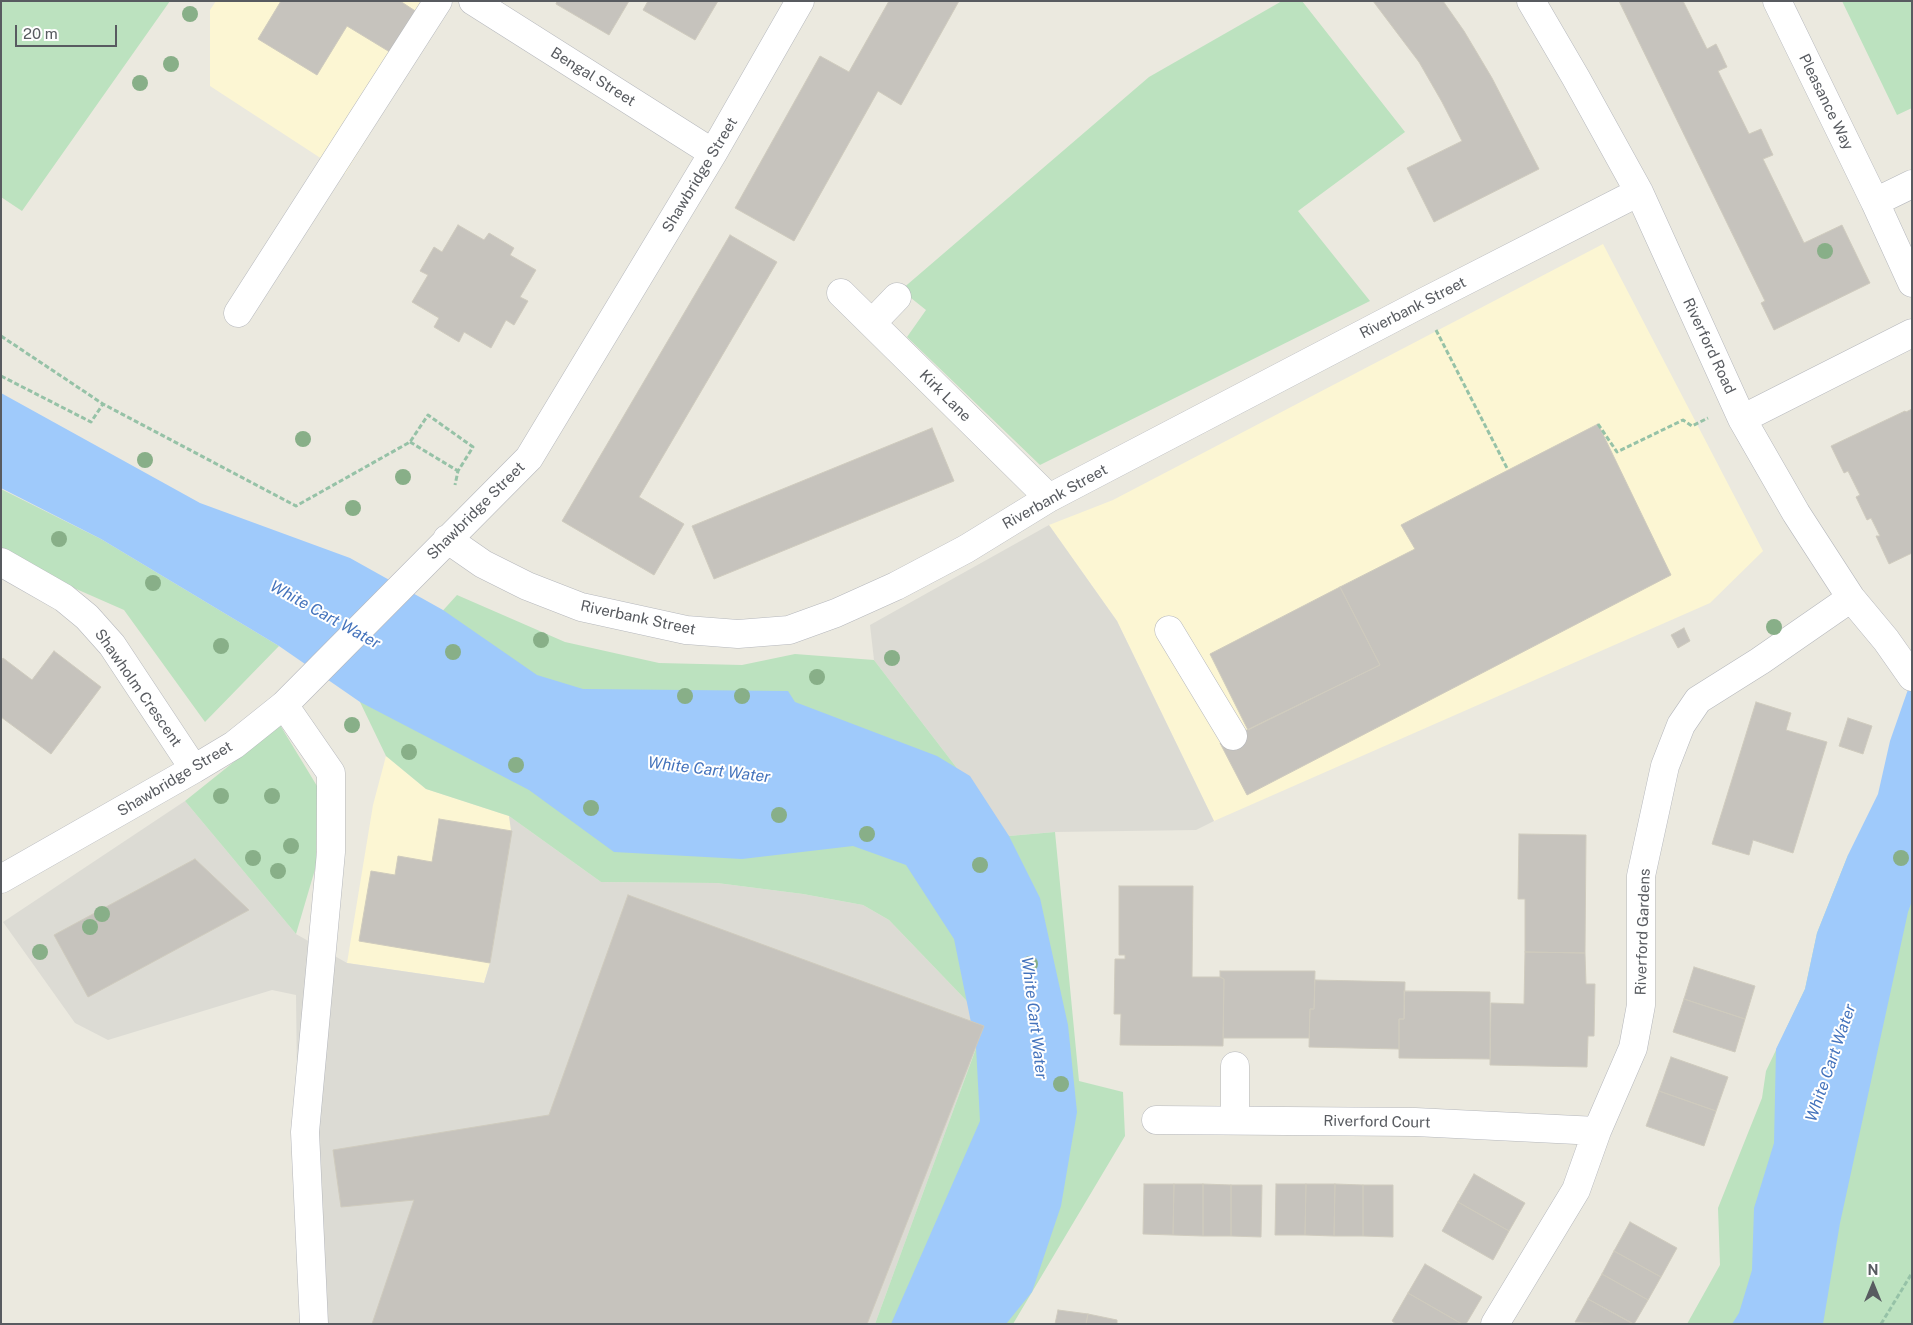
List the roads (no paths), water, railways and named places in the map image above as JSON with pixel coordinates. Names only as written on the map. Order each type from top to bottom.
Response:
[{"type":"street","points":[[238,313],[438,1]]},
{"type":"street","name":"Bengal Street","points":[[473,1],[713,153]]},
{"type":"street","name":"Shawbridge Street","points":[[1,879],[194,769],[234,744],[284,705],[529,458],[713,153],[800,1]]},
{"type":"street","name":"Riverford Road","points":[[1531,1],[1639,192],[1739,411],[1796,513],[1851,598],[1886,640],[1912,677]]},
{"type":"street","name":"Pleasance Way","points":[[1777,1],[1875,202],[1912,283]]},
{"type":"street","points":[[1875,202],[1912,184]]},
{"type":"street","name":"Riverbank Street","points":[[447,539],[483,564],[581,607],[686,630],[738,634],[789,630],[836,613],[896,586],[966,549],[1050,498],[1422,303],[1639,192]]},
{"type":"street","name":"Kirk Lane","points":[[841,294],[1050,498]]},
{"type":"street","points":[[872,323],[897,298]]},
{"type":"street","points":[[1739,411],[1912,333]]},
{"type":"street","name":"Shawholm Crescent","points":[[3,568],[64,598],[87,617],[112,645],[194,769]]},
{"type":"street","name":"Riverford Gardens","points":[[1495,1324],[1576,1190],[1597,1131],[1633,1048],[1641,1004],[1641,876],[1665,766],[1681,725],[1698,700],[1760,661],[1851,598]]},
{"type":"street","points":[[1169,630],[1233,736]]},
{"type":"street","points":[[284,705],[331,773],[331,852],[305,1132],[314,1324]]},
{"type":"street","points":[[1235,1066],[1235,1120]]},
{"type":"street","name":"Riverford Court","points":[[1156,1120],[1414,1122],[1597,1131]]},
{"type":"water","name":"White Cart Water","points":[[1,393],[200,503],[350,558],[443,610],[537,675],[583,689],[788,691],[795,702],[937,756],[970,776],[1009,836],[1040,898],[1068,1025],[1077,1112],[1061,1206],[1032,1292],[1006,1324],[891,1324],[980,1121],[976,1047],[954,939],[906,865],[853,846],[742,859],[614,852],[529,790],[360,702],[279,646],[101,539],[1,488]]},
{"type":"water","name":"White Cart Water","points":[[1912,678],[1912,901],[1908,912],[1840,1223],[1823,1324],[1732,1324],[1739,1313],[1752,1270],[1754,1208],[1774,1143],[1776,1049],[1805,989],[1817,933],[1848,855],[1878,794],[1890,741]]}]
